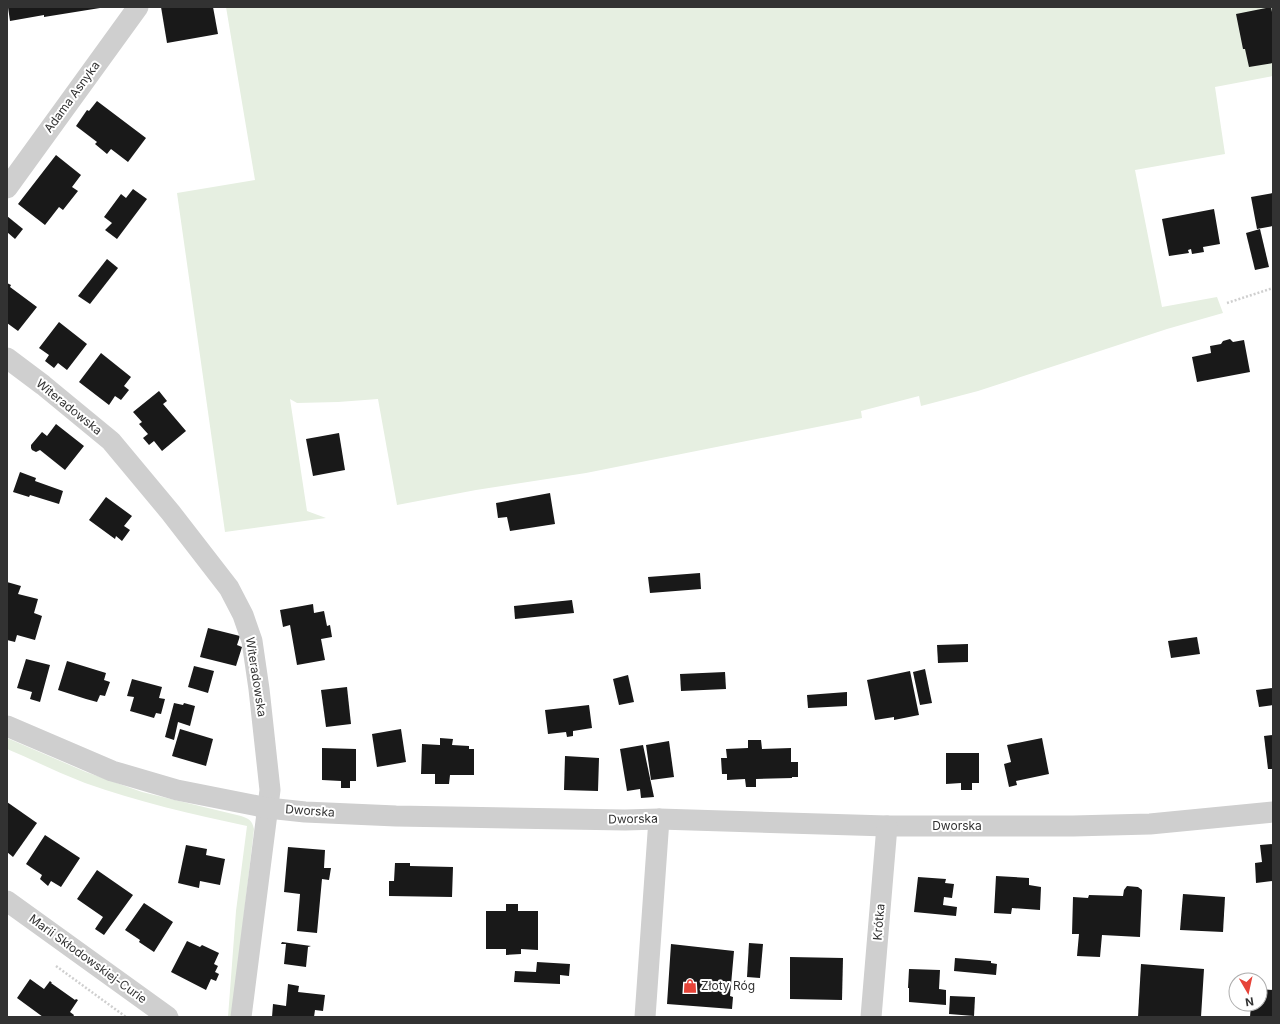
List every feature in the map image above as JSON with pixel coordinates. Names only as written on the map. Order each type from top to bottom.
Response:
[{"type":"street","name":"Adama Asnyka","points":[[7,188],[138,7]]},
{"type":"street","name":"Witeradowska","points":[[7,358],[111,441],[172,513],[229,588],[243,615],[252,641],[270,790],[241,1017]]},
{"type":"street","name":"Dworska","points":[[7,726],[112,771],[177,790],[268,808],[305,812],[396,816],[625,820],[659,819],[887,826],[1066,826],[1150,824],[1273,812]]},
{"type":"street","points":[[645,1017],[659,819]]},
{"type":"street","name":"Krótka","points":[[871,1017],[887,826]]},
{"type":"street","name":"Marii Skłodowskiej-Curie","points":[[7,901],[168,1017]]},
{"type":"path","points":[[1227,303],[1273,288]]},
{"type":"path","points":[[51,962],[126,1017]]},
{"type":"shaded area","points":[[226,7],[1273,7],[1273,76],[1215,87],[1225,154],[1135,170],[1162,307],[1217,297],[1223,313],[1167,329],[978,391],[921,406],[919,396],[861,411],[862,418],[586,473],[476,490],[397,505],[378,399],[297,403],[290,399],[307,511],[326,518],[225,532],[177,193],[255,180]]},
{"type":"shaded area","points":[[7,738],[86,772],[142,792],[241,816],[251,822],[254,829],[232,1017],[228,1017],[236,911],[247,826],[145,802],[85,783],[7,749]]},
{"type":"building","points":[[8,7],[100,7],[100,8],[10,21]]},
{"type":"building","points":[[161,7],[213,7],[218,34],[167,43]]},
{"type":"building","points":[[1271,7],[1273,17],[1273,63],[1249,67],[1245,49],[1243,49],[1236,14]]},
{"type":"building","points":[[97,101],[146,138],[128,162],[111,149],[107,154],[95,144],[97,142],[76,126],[87,110],[89,111]]},
{"type":"building","points":[[56,155],[81,175],[72,187],[78,191],[63,210],[59,207],[45,225],[18,204]]},
{"type":"building","points":[[133,189],[147,199],[117,239],[105,230],[112,223],[104,217],[121,194],[126,198]]},
{"type":"building","points":[[1273,193],[1273,226],[1257,229],[1251,197]]},
{"type":"building","points":[[1214,209],[1220,244],[1203,247],[1204,252],[1192,254],[1191,249],[1188,250],[1189,253],[1169,256],[1162,219]]},
{"type":"building","points":[[7,216],[23,229],[15,239],[7,232]]},
{"type":"building","points":[[1260,229],[1269,267],[1255,270],[1246,233]]},
{"type":"building","points":[[107,259],[118,268],[90,304],[78,296]]},
{"type":"building","points":[[7,283],[11,285],[10,287],[37,307],[18,331],[7,323]]},
{"type":"building","points":[[59,322],[87,344],[67,370],[58,363],[54,368],[45,361],[49,355],[39,348]]},
{"type":"building","points":[[1230,339],[1233,342],[1244,340],[1250,372],[1197,382],[1192,357],[1211,353],[1210,346],[1221,344],[1223,341]]},
{"type":"building","points":[[101,353],[131,377],[124,386],[129,390],[121,400],[115,396],[109,405],[79,382]]},
{"type":"building","points":[[159,391],[167,401],[163,404],[186,431],[162,451],[154,441],[149,445],[143,438],[148,434],[139,424],[142,422],[133,412]]},
{"type":"building","points":[[56,424],[84,446],[65,470],[40,450],[36,452],[31,448],[31,445],[42,432],[47,436]]},
{"type":"building","points":[[339,433],[345,470],[313,476],[306,439]]},
{"type":"building","points":[[20,472],[36,478],[35,481],[63,491],[59,504],[30,495],[29,497],[13,492]]},
{"type":"building","points":[[550,493],[555,524],[510,531],[507,517],[498,518],[496,503]]},
{"type":"building","points":[[106,497],[132,516],[124,526],[130,530],[122,541],[116,536],[115,539],[89,520]]},
{"type":"building","points":[[700,573],[701,589],[650,593],[648,577]]},
{"type":"building","points":[[7,582],[21,586],[18,594],[38,599],[34,613],[42,616],[35,640],[17,635],[15,642],[7,640]]},
{"type":"building","points":[[572,600],[574,613],[515,619],[514,606]]},
{"type":"building","points":[[313,604],[314,613],[324,611],[327,626],[330,625],[332,637],[321,639],[325,660],[297,665],[290,625],[283,627],[280,610]]},
{"type":"building","points":[[208,628],[240,636],[237,645],[242,647],[236,666],[200,657]]},
{"type":"building","points":[[1197,637],[1200,654],[1171,658],[1168,641]]},
{"type":"building","points":[[968,644],[968,662],[938,663],[937,645]]},
{"type":"building","points":[[26,659],[50,665],[40,702],[30,699],[32,692],[17,688]]},
{"type":"building","points":[[67,661],[106,673],[104,680],[110,682],[105,696],[100,695],[97,702],[58,690]]},
{"type":"building","points":[[194,666],[214,671],[208,693],[188,687]]},
{"type":"building","points":[[925,669],[932,703],[920,705],[913,672]]},
{"type":"building","points":[[910,671],[919,715],[894,720],[894,717],[875,720],[867,680]]},
{"type":"building","points":[[725,672],[726,689],[681,691],[680,674]]},
{"type":"building","points":[[628,675],[634,702],[619,705],[613,679]]},
{"type":"building","points":[[132,679],[162,687],[159,698],[165,699],[161,714],[156,713],[154,718],[130,711],[134,697],[127,696]]},
{"type":"building","points":[[347,687],[351,724],[326,727],[321,690]]},
{"type":"building","points":[[1273,688],[1273,705],[1259,707],[1256,690]]},
{"type":"building","points":[[847,692],[847,706],[808,708],[807,695]]},
{"type":"building","points":[[174,703],[183,705],[184,703],[195,706],[190,726],[178,722],[174,740],[165,737]]},
{"type":"building","points":[[589,705],[592,728],[573,731],[573,736],[567,737],[566,732],[548,734],[545,710]]},
{"type":"building","points":[[180,729],[213,739],[206,766],[172,756]]},
{"type":"building","points":[[401,729],[406,762],[377,767],[372,734]]},
{"type":"building","points":[[1273,735],[1273,769],[1268,769],[1264,736]]},
{"type":"building","points":[[440,738],[453,739],[452,745],[469,746],[469,749],[474,749],[474,775],[450,775],[449,784],[435,784],[435,774],[421,774],[422,744],[440,745]]},
{"type":"building","points":[[1042,738],[1049,774],[1016,781],[1017,785],[1009,787],[1004,764],[1011,762],[1007,745]]},
{"type":"building","points":[[748,740],[761,740],[762,749],[791,748],[791,762],[798,762],[798,777],[756,779],[756,787],[746,787],[745,779],[727,780],[727,774],[722,774],[721,758],[727,758],[726,749],[748,748]]},
{"type":"building","points":[[669,741],[674,777],[651,780],[646,745]]},
{"type":"building","points":[[643,745],[654,797],[641,798],[640,789],[627,791],[620,749]]},
{"type":"building","points":[[322,748],[356,749],[356,781],[350,781],[350,788],[341,788],[341,781],[322,780]]},
{"type":"building","points":[[946,753],[979,753],[979,783],[972,783],[972,790],[961,790],[961,783],[946,784]]},
{"type":"building","points":[[565,756],[599,758],[598,791],[564,790]]},
{"type":"building","points":[[7,802],[37,823],[13,857],[7,852]]},
{"type":"building","points":[[45,835],[80,858],[61,887],[51,881],[48,886],[40,879],[42,875],[26,864]]},
{"type":"building","points":[[1273,844],[1273,881],[1256,883],[1255,863],[1262,862],[1260,845]]},
{"type":"building","points":[[186,845],[207,849],[206,855],[225,859],[220,885],[200,881],[199,888],[178,883]]},
{"type":"building","points":[[288,847],[325,850],[324,868],[331,868],[329,880],[322,879],[317,933],[297,931],[300,894],[284,892]]},
{"type":"building","points":[[395,863],[410,863],[410,866],[453,867],[452,897],[389,896],[389,881],[394,881]]},
{"type":"building","points":[[97,870],[133,895],[104,935],[95,929],[103,917],[77,899]]},
{"type":"building","points":[[996,876],[1029,878],[1029,885],[1041,887],[1040,910],[1012,908],[1011,914],[994,913]]},
{"type":"building","points":[[918,877],[946,879],[945,883],[954,884],[952,898],[944,897],[943,905],[957,907],[956,916],[914,912]]},
{"type":"building","points":[[1127,886],[1138,887],[1142,890],[1140,937],[1102,935],[1100,957],[1077,956],[1079,934],[1072,934],[1073,897],[1088,898],[1089,895],[1123,896],[1124,890]]},
{"type":"building","points":[[1183,894],[1225,897],[1223,932],[1180,930]]},
{"type":"building","points":[[144,903],[173,922],[154,952],[125,930]]},
{"type":"building","points":[[506,904],[518,904],[518,911],[538,911],[538,950],[521,949],[521,954],[506,955],[506,949],[486,949],[486,911],[506,911]]},
{"type":"building","points":[[187,941],[200,947],[202,945],[219,953],[214,964],[218,966],[215,972],[219,974],[216,981],[211,979],[206,990],[171,972]]},
{"type":"building","points":[[282,942],[311,946],[308,947],[306,967],[284,964],[286,944],[281,944]]},
{"type":"building","points":[[749,943],[763,944],[760,978],[747,977]]},
{"type":"building","points":[[671,944],[734,951],[730,996],[733,997],[732,1009],[667,1004]]},
{"type":"building","points":[[790,957],[843,958],[842,1000],[790,999]]},
{"type":"building","points":[[955,958],[991,961],[991,963],[997,964],[996,975],[954,971]]},
{"type":"building","points":[[537,962],[570,964],[569,976],[560,975],[560,984],[514,982],[515,971],[536,972]]},
{"type":"building","points":[[1141,964],[1204,969],[1201,1017],[1138,1017]]},
{"type":"building","points":[[909,969],[940,970],[939,989],[946,990],[946,1005],[909,1002]]},
{"type":"building","points":[[30,979],[44,989],[50,981],[75,1000],[78,1000],[70,1012],[74,1015],[73,1017],[43,1017],[17,998]]},
{"type":"building","points":[[288,984],[299,986],[298,992],[325,995],[323,1011],[315,1010],[314,1017],[272,1017],[273,1004],[286,1006]]},
{"type":"building","points":[[1268,990],[1273,990],[1273,1017],[1250,1017],[1250,1012],[1268,1012]]},
{"type":"building","points":[[950,996],[975,997],[974,1016],[949,1014]]},
{"type":"place","name":"Złoty Róg","points":[[690,986]]}]
